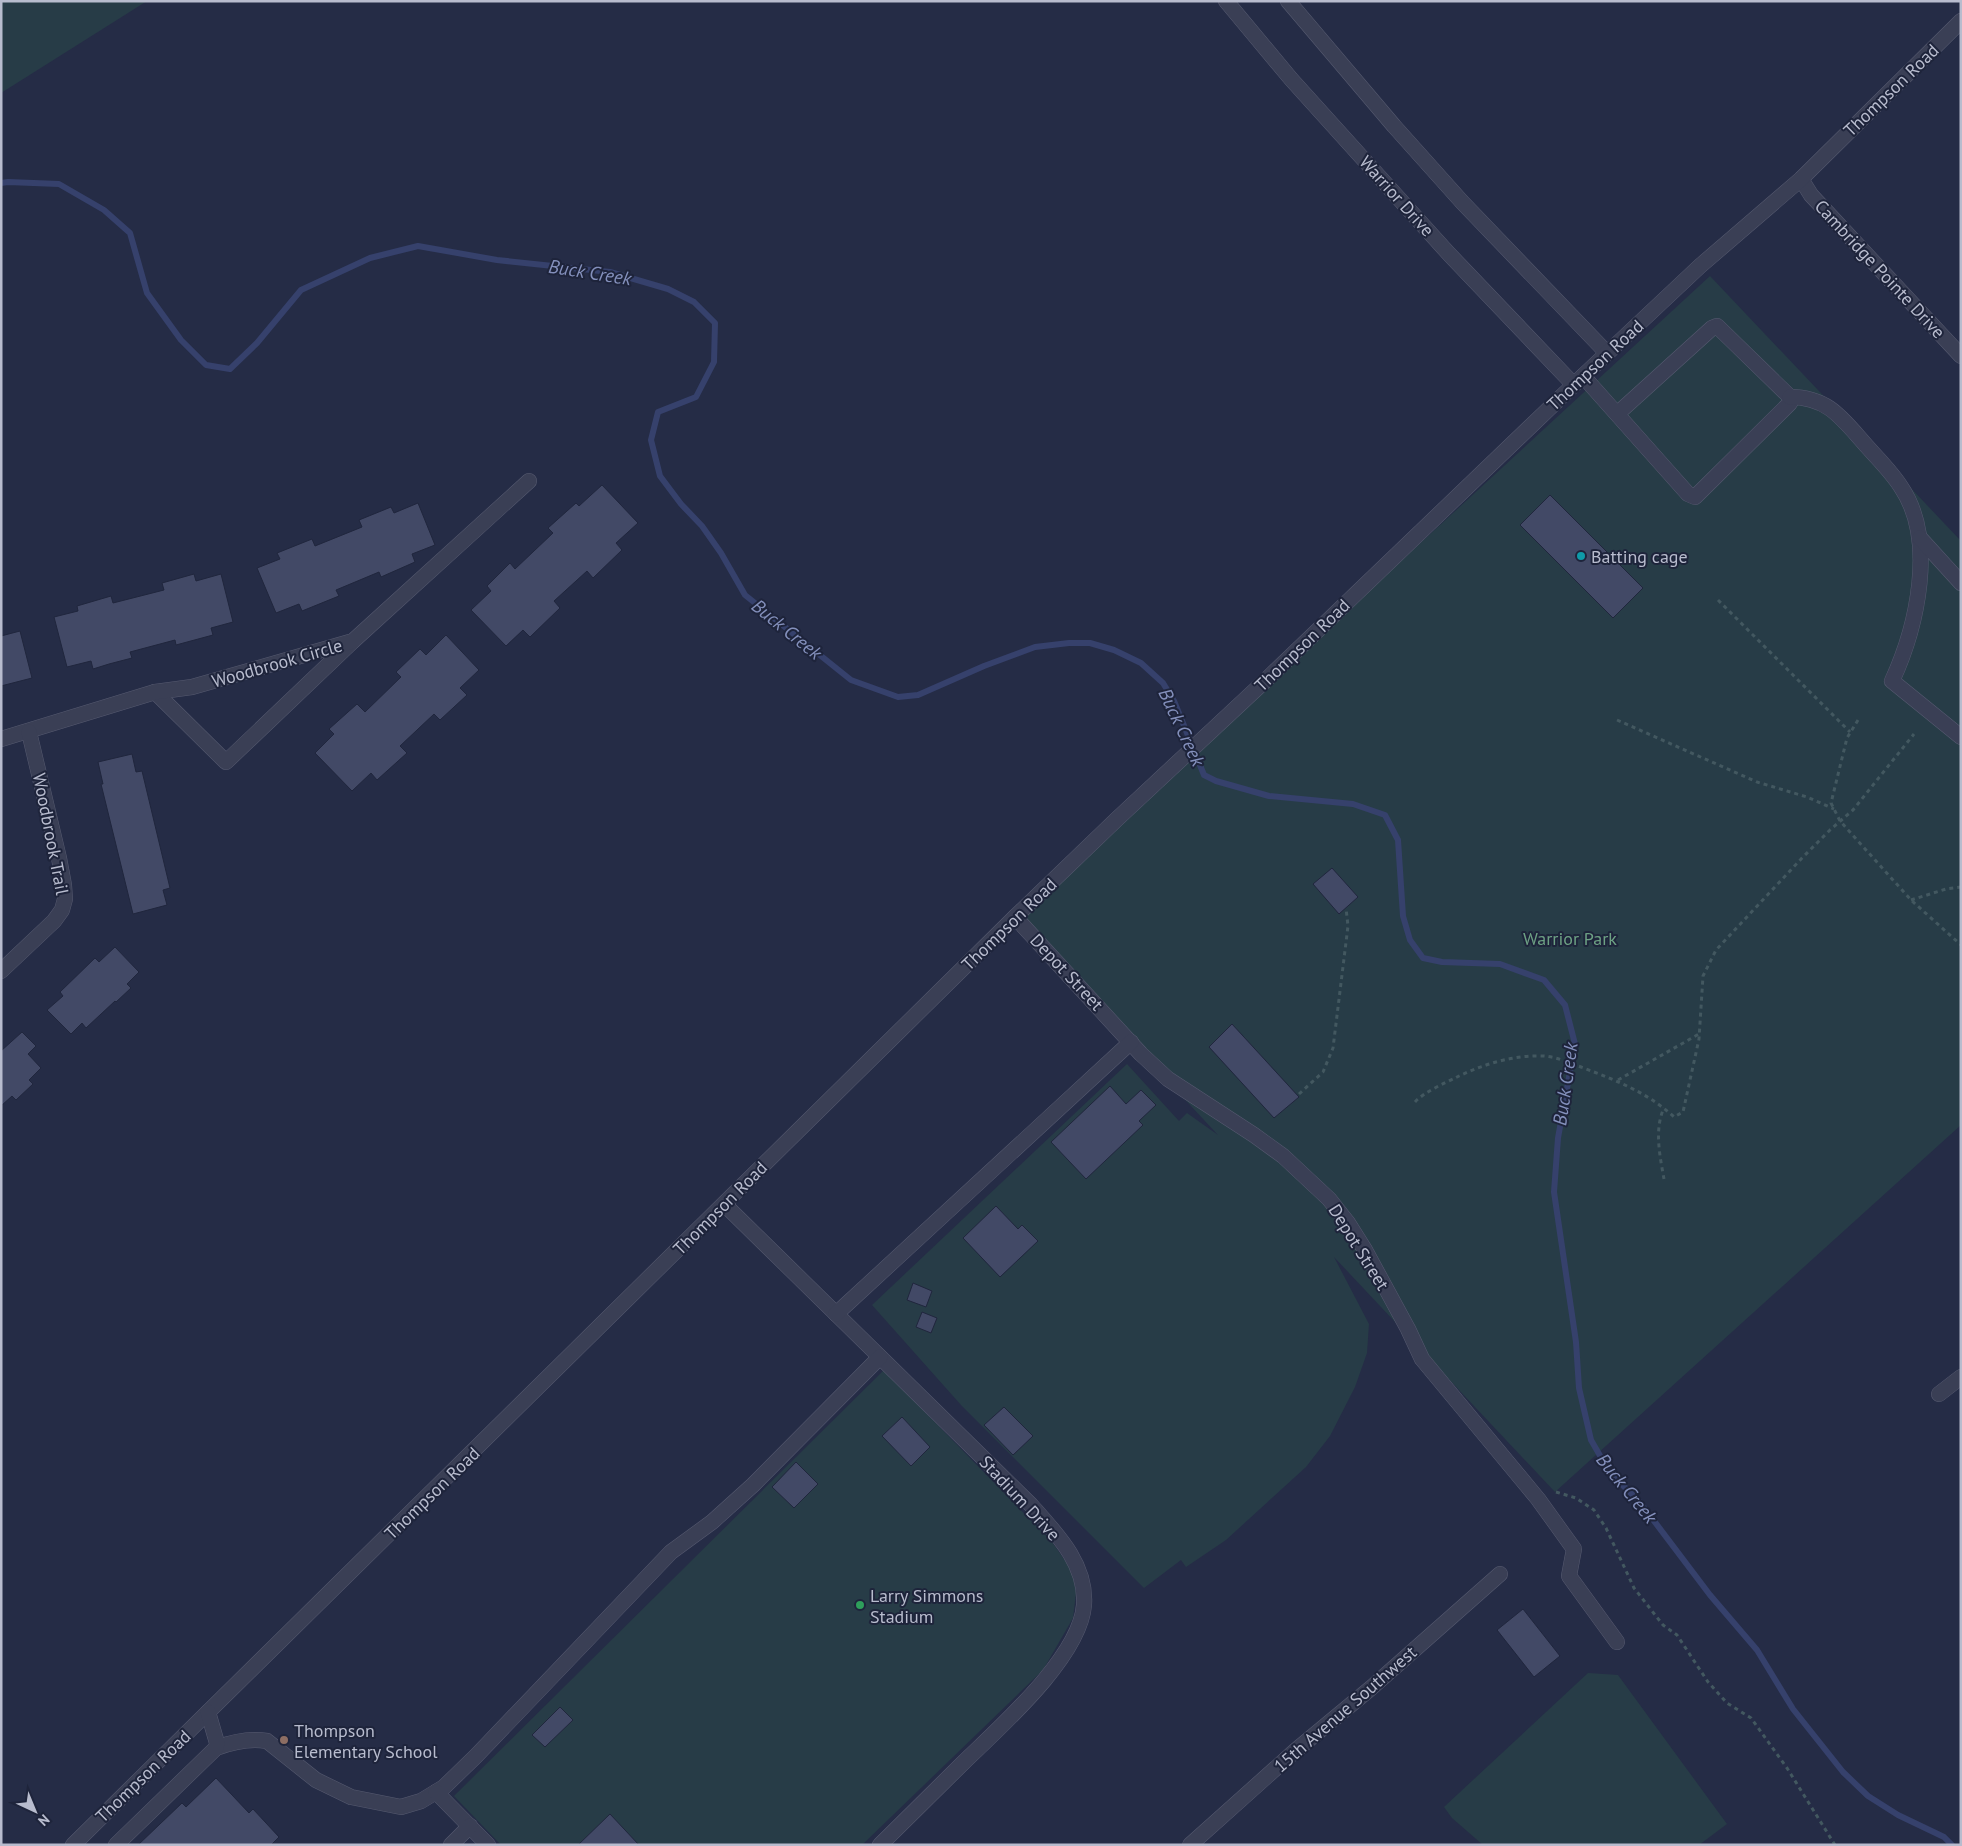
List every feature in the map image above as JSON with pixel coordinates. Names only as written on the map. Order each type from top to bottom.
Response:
[{"type":"street","name":"Warrior Drive","points":[[1226,1],[1256,40],[1449,254],[1578,380],[1617,414],[1688,494],[1695,497],[1790,403],[1790,396]]},
{"type":"street","points":[[1288,1],[1456,196],[1607,354]]},
{"type":"street","name":"Thompson Road","points":[[73,1845],[1015,917],[1267,679],[1578,380],[1700,266],[1801,179],[1961,21]]},
{"type":"street","name":"Cambridge Pointe Drive","points":[[1801,179],[1811,195],[1961,356]]},
{"type":"street","points":[[1617,414],[1712,328],[1717,326],[1790,396],[1806,397],[1820,402],[1842,418],[1901,486],[1912,507],[1920,538],[1919,590],[1915,614],[1908,641],[1892,681],[1961,737]]},
{"type":"street","name":"Woodbrook Circle","points":[[1,739],[30,732],[154,692],[192,687],[353,642],[529,481]]},
{"type":"street","points":[[1920,538],[1961,583]]},
{"type":"street","points":[[154,692],[226,762],[353,642]]},
{"type":"street","name":"Woodbrook Trail","points":[[1,971],[54,921],[62,910],[65,899],[59,858],[30,732]]},
{"type":"street","name":"Depot Street","points":[[1015,917],[1141,1054],[1168,1079],[1283,1156],[1329,1199],[1348,1222],[1365,1250],[1422,1359],[1538,1499],[1574,1549],[1569,1576],[1617,1642]]},
{"type":"street","points":[[836,1314],[1131,1042]]},
{"type":"street","name":"Stadium Drive","points":[[724,1204],[1031,1505],[1067,1548],[1078,1569],[1084,1604],[1082,1619],[1076,1633],[1056,1665],[1006,1721],[880,1845]]},
{"type":"street","points":[[116,1845],[216,1748],[231,1742],[257,1739],[267,1741],[316,1780],[351,1797],[401,1807],[421,1801],[444,1787],[671,1552],[719,1516],[880,1357]]},
{"type":"street","points":[[1939,1394],[1961,1377]]},
{"type":"street","name":"15th Avenue Southwest","points":[[1190,1845],[1500,1574]]},
{"type":"street","points":[[208,1712],[217,1743],[216,1748]]},
{"type":"street","points":[[436,1792],[488,1845]]},
{"type":"street","points":[[451,1845],[470,1826]]},
{"type":"path","points":[[1718,600],[1850,732]]},
{"type":"path","points":[[1617,720],[1757,782],[1807,797],[1834,809]]},
{"type":"path","points":[[1858,720],[1850,732],[1831,803],[1840,821],[1911,900],[1961,945]]},
{"type":"path","points":[[1415,1102],[1447,1082],[1491,1062],[1528,1056],[1544,1056],[1560,1059],[1618,1081],[1649,1097],[1674,1116],[1683,1112],[1699,1034],[1703,976],[1716,950],[1802,858],[1853,810],[1914,734]]},
{"type":"path","points":[[1911,900],[1946,889],[1961,887]]},
{"type":"path","points":[[1300,1094],[1322,1072],[1333,1048],[1347,931],[1346,908]]},
{"type":"path","points":[[1618,1081],[1699,1034]]},
{"type":"path","points":[[1664,1108],[1661,1114],[1659,1138],[1664,1179]]},
{"type":"path","points":[[1550,1491],[1576,1498],[1594,1510],[1606,1528],[1634,1588],[1663,1625],[1677,1635],[1708,1682],[1727,1703],[1751,1718],[1787,1768],[1836,1845]]},
{"type":"green space","points":[[1,1],[147,1],[1,93]]},
{"type":"green space","name":"Warrior Park","points":[[1710,276],[1961,541],[1961,1125],[1555,1492],[1334,1257],[1369,1324],[1367,1353],[1355,1387],[1330,1436],[1306,1467],[1226,1540],[1186,1567],[1181,1560],[1144,1588],[961,1405],[872,1305],[1127,1064],[1179,1121],[1187,1113],[1218,1135],[1015,917]]},
{"type":"green space","name":"Larry Simmons Stadium","points":[[884,1370],[1052,1542],[1073,1572],[1076,1593],[1073,1618],[1043,1670],[862,1845],[501,1845],[454,1796]]},
{"type":"green space","points":[[1588,1673],[1618,1675],[1727,1824],[1699,1845],[1483,1845],[1452,1818],[1444,1807]]},
{"type":"building","points":[[602,485],[638,523],[616,543],[622,550],[593,578],[587,571],[554,601],[560,608],[530,637],[523,630],[506,646],[471,610],[491,591],[487,586],[510,563],[515,569],[553,533],[548,528],[576,503],[579,506]]},
{"type":"building","name":"Batting cage","points":[[1550,495],[1643,588],[1613,618],[1520,525]]},
{"type":"building","points":[[418,503],[435,545],[412,554],[415,562],[381,577],[379,572],[336,590],[339,596],[302,611],[299,604],[276,613],[257,568],[280,559],[277,553],[312,539],[315,546],[362,527],[359,520],[391,507],[394,513]]},
{"type":"building","points":[[194,574],[196,581],[221,574],[233,622],[211,628],[213,635],[176,645],[175,640],[130,652],[132,658],[93,669],[91,661],[67,667],[54,617],[78,611],[77,606],[111,596],[113,603],[164,590],[162,583]]},
{"type":"building","points":[[20,631],[32,678],[1,686],[1,636]]},
{"type":"building","points":[[446,635],[479,670],[460,688],[467,695],[440,720],[434,714],[400,746],[407,753],[377,780],[371,773],[352,791],[315,753],[334,734],[329,729],[357,704],[365,712],[401,677],[396,672],[420,649],[426,655]]},
{"type":"building","points":[[132,754],[136,772],[142,771],[170,888],[163,890],[167,905],[133,914],[101,784],[103,784],[98,762]]},
{"type":"building","points":[[1332,868],[1358,897],[1339,914],[1313,884]]},
{"type":"building","points":[[115,947],[139,972],[127,984],[131,988],[86,1028],[82,1023],[71,1034],[47,1010],[63,996],[60,992],[95,958],[99,962]]},
{"type":"building","points":[[1232,1024],[1299,1097],[1274,1118],[1209,1047]]},
{"type":"building","points":[[22,1032],[36,1046],[28,1054],[41,1068],[29,1080],[33,1084],[16,1100],[12,1096],[1,1106],[1,1051]]},
{"type":"building","points":[[1110,1086],[1126,1104],[1141,1090],[1156,1105],[1139,1121],[1143,1125],[1086,1179],[1051,1142]]},
{"type":"building","points":[[996,1206],[1018,1229],[1022,1225],[1038,1241],[1000,1277],[963,1238]]},
{"type":"building","points":[[913,1283],[932,1291],[926,1307],[907,1300]]},
{"type":"building","points":[[922,1312],[937,1318],[931,1333],[916,1327]]},
{"type":"building","points":[[1004,1407],[1033,1436],[1013,1455],[984,1425]]},
{"type":"building","points":[[902,1417],[930,1447],[911,1466],[882,1436]]},
{"type":"building","points":[[796,1462],[818,1484],[794,1508],[772,1487]]},
{"type":"building","points":[[1523,1609],[1560,1656],[1534,1677],[1497,1630]]},
{"type":"building","points":[[560,1707],[573,1720],[545,1747],[532,1735]]},
{"type":"building","points":[[216,1778],[249,1813],[253,1809],[279,1837],[271,1845],[138,1845],[182,1803],[186,1807]]},
{"type":"building","points":[[610,1814],[639,1845],[578,1845]]},
{"type":"waterway","name":"Buck Creek","points":[[1,183],[59,184],[104,210],[130,233],[147,293],[181,340],[206,365],[230,369],[257,343],[301,290],[370,258],[418,246],[497,260],[610,272],[668,289],[694,302],[715,323],[714,362],[696,397],[658,412],[651,440],[660,476],[681,504],[702,526],[721,553],[745,595],[851,680],[898,697],[918,695],[984,666],[1035,647],[1069,643],[1090,643],[1114,650],[1141,663],[1163,683],[1174,701],[1204,775],[1216,781],[1269,796],[1353,804],[1385,815],[1398,840],[1403,916],[1410,940],[1423,958],[1442,962],[1500,964],[1544,980],[1565,1005],[1575,1044],[1558,1138],[1554,1192],[1576,1342],[1579,1388],[1591,1440],[1610,1473],[1639,1501],[1710,1595],[1757,1650],[1793,1709],[1843,1772],[1868,1796],[1898,1815],[1944,1837],[1952,1845]]},
{"type":"place","name":"Batting cage","points":[[1581,556]]},
{"type":"place","name":"Larry Simmons Stadium","points":[[860,1605]]},
{"type":"place","name":"Thompson Elementary School","points":[[284,1740]]}]
